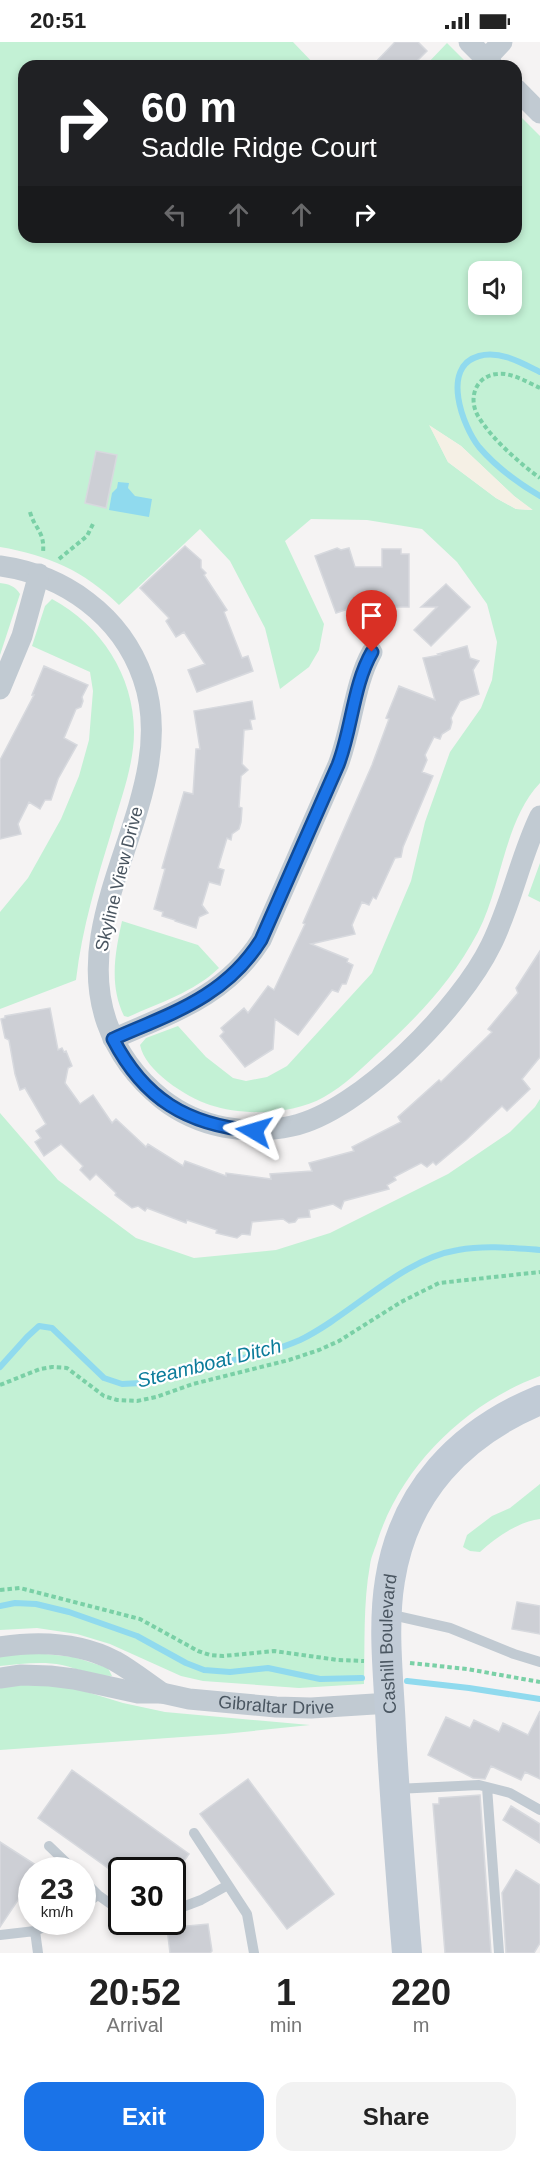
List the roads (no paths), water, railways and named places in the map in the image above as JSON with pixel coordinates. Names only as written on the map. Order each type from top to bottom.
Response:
[{"type":"street","points":[[469,42],[487,60]]},
{"type":"street","points":[[490,60],[502,42]]},
{"type":"street","points":[[522,95],[540,112]]},
{"type":"street","name":"Skyline View Drive","points":[[0,566],[39,574],[78,594],[110,622],[136,660],[149,702],[151,733],[147,769],[107,910],[98,955],[100,996],[113,1039],[134,1074],[168,1104],[209,1124],[254,1131],[276,1129],[317,1119],[338,1108],[370,1084],[425,1034],[465,986],[491,945],[540,816]]},
{"type":"street","points":[[0,689],[22,636],[39,574]]},
{"type":"street","points":[[113,1039],[201,999],[249,960],[261,940],[347,743],[365,665],[372,652]]},
{"type":"street","name":"Cashill Boulevard","points":[[407,1953],[394,1789],[388,1663],[390,1581],[399,1541],[405,1523],[431,1481],[472,1437],[494,1422],[540,1400]]},
{"type":"street","name":"Gibraltar Drive","points":[[0,1647],[32,1643],[50,1644],[96,1653],[115,1661],[162,1693]]},
{"type":"street","name":"Gibraltar Drive","points":[[0,1678],[21,1675],[50,1676],[138,1693],[162,1693],[189,1700],[276,1707],[311,1708],[390,1703]]},
{"type":"lane","points":[[388,1614],[450,1628],[540,1662]]},
{"type":"lane","points":[[394,1789],[479,1785],[510,1793],[540,1810]]},
{"type":"lane","points":[[488,1787],[499,1953]]},
{"type":"lane","points":[[194,1833],[247,1914],[254,1953]]},
{"type":"lane","points":[[49,1846],[60,1857]]},
{"type":"lane","points":[[186,1906],[228,1885]]},
{"type":"lane","points":[[98,1894],[108,1902]]},
{"type":"lane","points":[[0,1934],[18,1932]]},
{"type":"lane","points":[[36,1935],[38,1953]]},
{"type":"water","points":[[118,482],[129,483],[128,488],[135,496],[152,499],[149,517],[109,510],[112,493],[117,488]]},
{"type":"waterway","name":"Steamboat Ditch","points":[[540,372],[511,358],[495,355],[479,356],[467,362],[460,372],[458,384],[458,398],[462,412],[479,447],[508,474],[540,496]]},
{"type":"waterway","name":"Steamboat Ditch","points":[[0,1367],[39,1326],[52,1328],[104,1378],[122,1384],[141,1383],[261,1353],[300,1340],[339,1317],[397,1276],[437,1255],[478,1248],[540,1250]]},
{"type":"waterway","name":"Steamboat Ditch","points":[[0,1606],[15,1603],[36,1604],[69,1612],[137,1636],[186,1663],[204,1670],[230,1672],[268,1668],[320,1679],[362,1678]]},
{"type":"waterway","name":"Steamboat Ditch","points":[[407,1681],[540,1699]]}]
